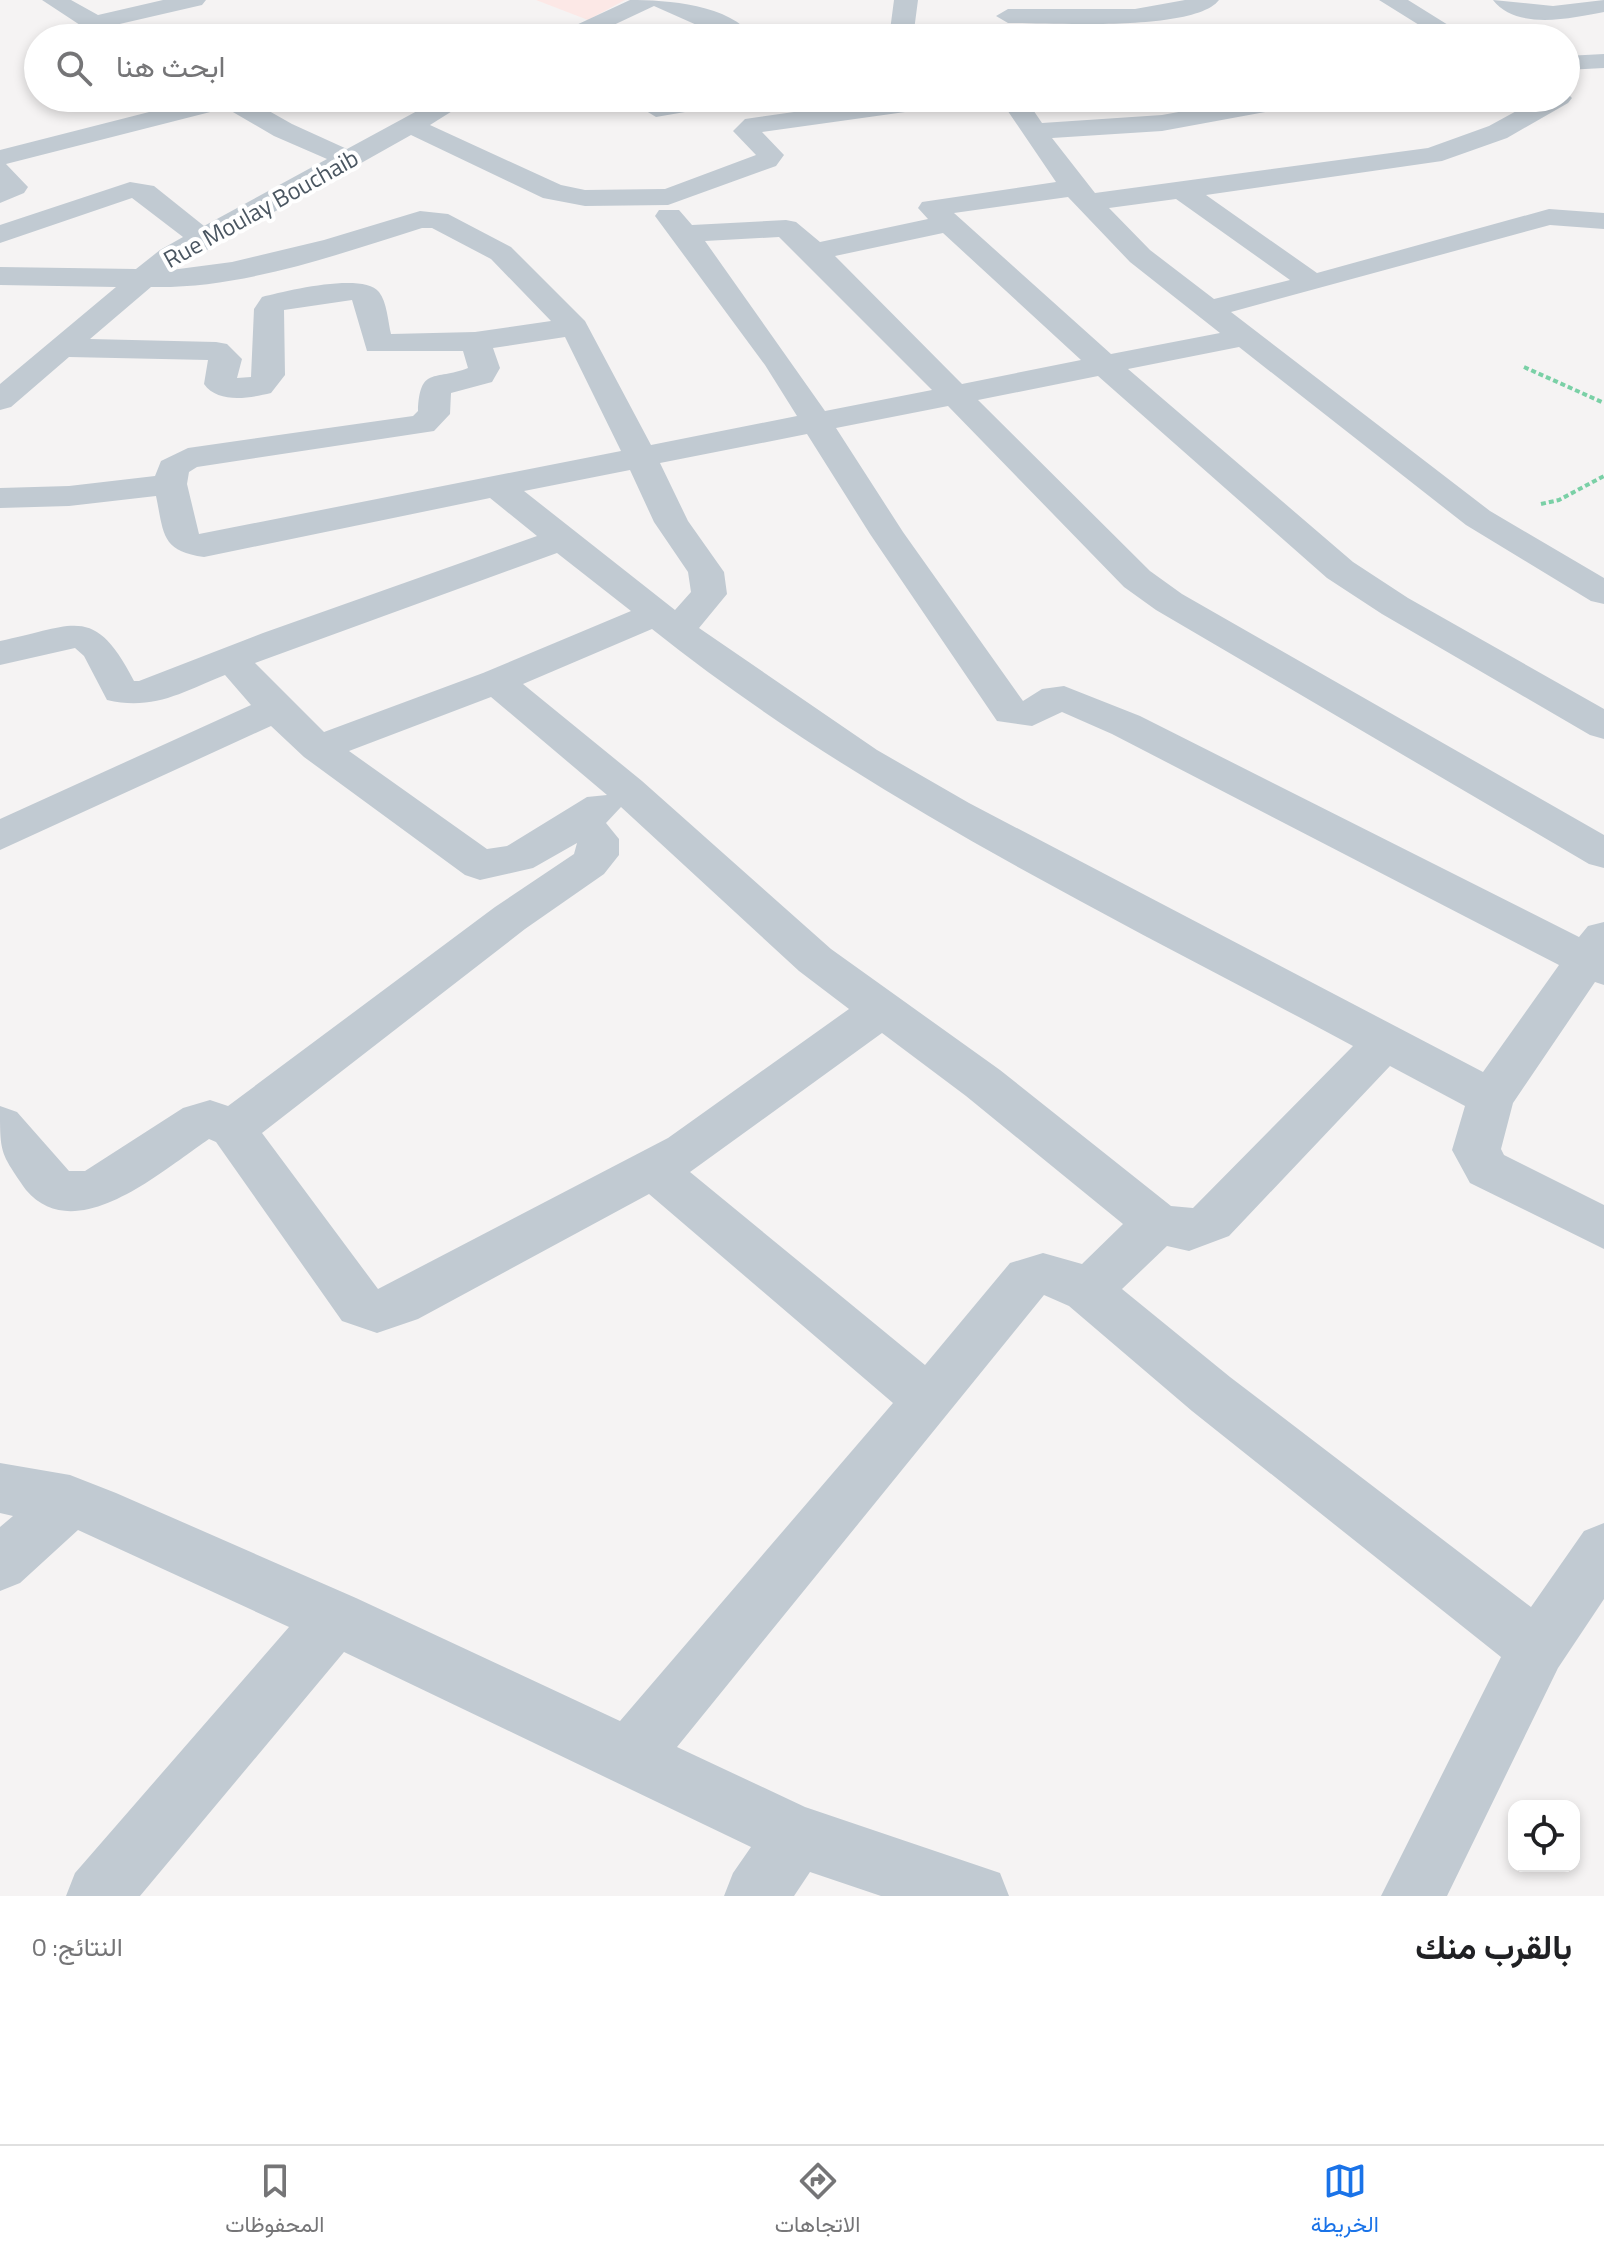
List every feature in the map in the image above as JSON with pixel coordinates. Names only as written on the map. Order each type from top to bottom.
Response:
[{"type":"street","points":[[63,5],[105,0]]},
{"type":"street","points":[[63,5],[98,22],[194,0]]},
{"type":"street","points":[[597,24],[649,0]]},
{"type":"street","points":[[658,0],[720,24]]},
{"type":"street","points":[[903,24],[906,0]]},
{"type":"street","points":[[1008,18],[1151,14],[1207,0]]},
{"type":"street","points":[[1391,0],[1433,24]]},
{"type":"street","points":[[1505,0],[1524,11],[1543,14],[1604,5]]},
{"type":"street","points":[[1580,62],[1604,61]]},
{"type":"street","points":[[0,158],[179,112]]},
{"type":"street","points":[[252,112],[283,130],[351,160]]},
{"type":"street","name":"Rue Moulay Bouchaib","points":[[4,392],[62,348],[140,280],[201,238],[351,160],[412,126],[428,112]]},
{"type":"street","points":[[412,126],[553,192],[585,198],[653,199],[682,194],[767,160],[771,155],[746,131],[754,125],[847,112]]},
{"type":"street","points":[[1021,112],[1080,196],[1140,256],[1478,518],[1604,593]]},
{"type":"street","points":[[1034,131],[1162,123],[1222,112]]},
{"type":"street","points":[[1534,112],[1498,132],[1433,155],[1181,190],[933,205],[932,210],[1340,570],[1395,606],[1604,726]]},
{"type":"street","points":[[0,171],[14,187],[0,195]]},
{"type":"street","points":[[0,234],[130,190],[144,192],[201,238]]},
{"type":"street","points":[[1181,190],[1313,283]]},
{"type":"street","points":[[653,199],[685,234],[818,422],[887,534],[1011,712],[1032,714],[1056,698],[1074,702],[1598,955],[1491,1098],[1476,1150],[1487,1169],[1604,1228]]},
{"type":"street","points":[[1208,309],[1549,217],[1604,221]]},
{"type":"street","points":[[0,276],[179,279],[232,271],[430,218],[501,253],[574,327],[607,386],[671,522],[710,583],[703,605],[667,622],[496,681],[318,748]]},
{"type":"street","points":[[814,252],[947,224]]},
{"type":"street","points":[[685,234],[774,226],[793,231],[1117,561],[1169,602],[1604,854]]},
{"type":"street","points":[[62,348],[216,351],[226,359],[220,384],[224,388],[260,386],[269,375],[269,309],[273,303],[357,290],[367,296],[378,344],[475,341],[574,327]]},
{"type":"street","points":[[475,341],[484,368],[481,375],[435,387],[434,414],[423,424],[188,458],[173,468],[170,484],[182,537],[189,544],[204,546],[1244,337]]},
{"type":"street","points":[[0,498],[69,496],[170,484]]},
{"type":"street","points":[[497,486],[667,622],[863,759],[954,813],[1491,1098]]},
{"type":"street","points":[[0,653],[66,638],[87,638],[97,645],[121,691],[142,694],[562,539]]},
{"type":"street","points":[[232,660],[276,709],[318,748],[480,865],[518,858],[628,791]]},
{"type":"street","points":[[496,681],[628,791],[815,960],[983,1083],[1157,1223],[1189,1230],[1211,1222],[1384,1043]]},
{"type":"street","points":[[0,836],[276,709]]},
{"type":"street","points":[[233,1129],[510,918],[589,864],[598,855],[598,839],[578,820]]},
{"type":"street","points":[[0,1125],[53,1187],[65,1192],[97,1188],[200,1121],[220,1122],[233,1129],[360,1305],[377,1311],[400,1303],[711,1135],[880,1010]]},
{"type":"street","points":[[651,1168],[929,1400]]},
{"type":"street","points":[[1087,1291],[1157,1223]]},
{"type":"street","points":[[629,1757],[1028,1278],[1038,1273],[1051,1274],[1087,1291],[1211,1394],[1537,1648]]},
{"type":"street","points":[[0,1488],[70,1501],[335,1618],[797,1836],[977,1896]]},
{"type":"street","points":[[0,1564],[70,1501]]},
{"type":"street","points":[[1413,1896],[1537,1648],[1604,1550]]},
{"type":"street","points":[[98,1896],[335,1618]]},
{"type":"street","points":[[756,1896],[797,1836]]},
{"type":"path","points":[[1524,367],[1604,403]]},
{"type":"shaded area","points":[[536,0],[625,0],[588,20]]}]
